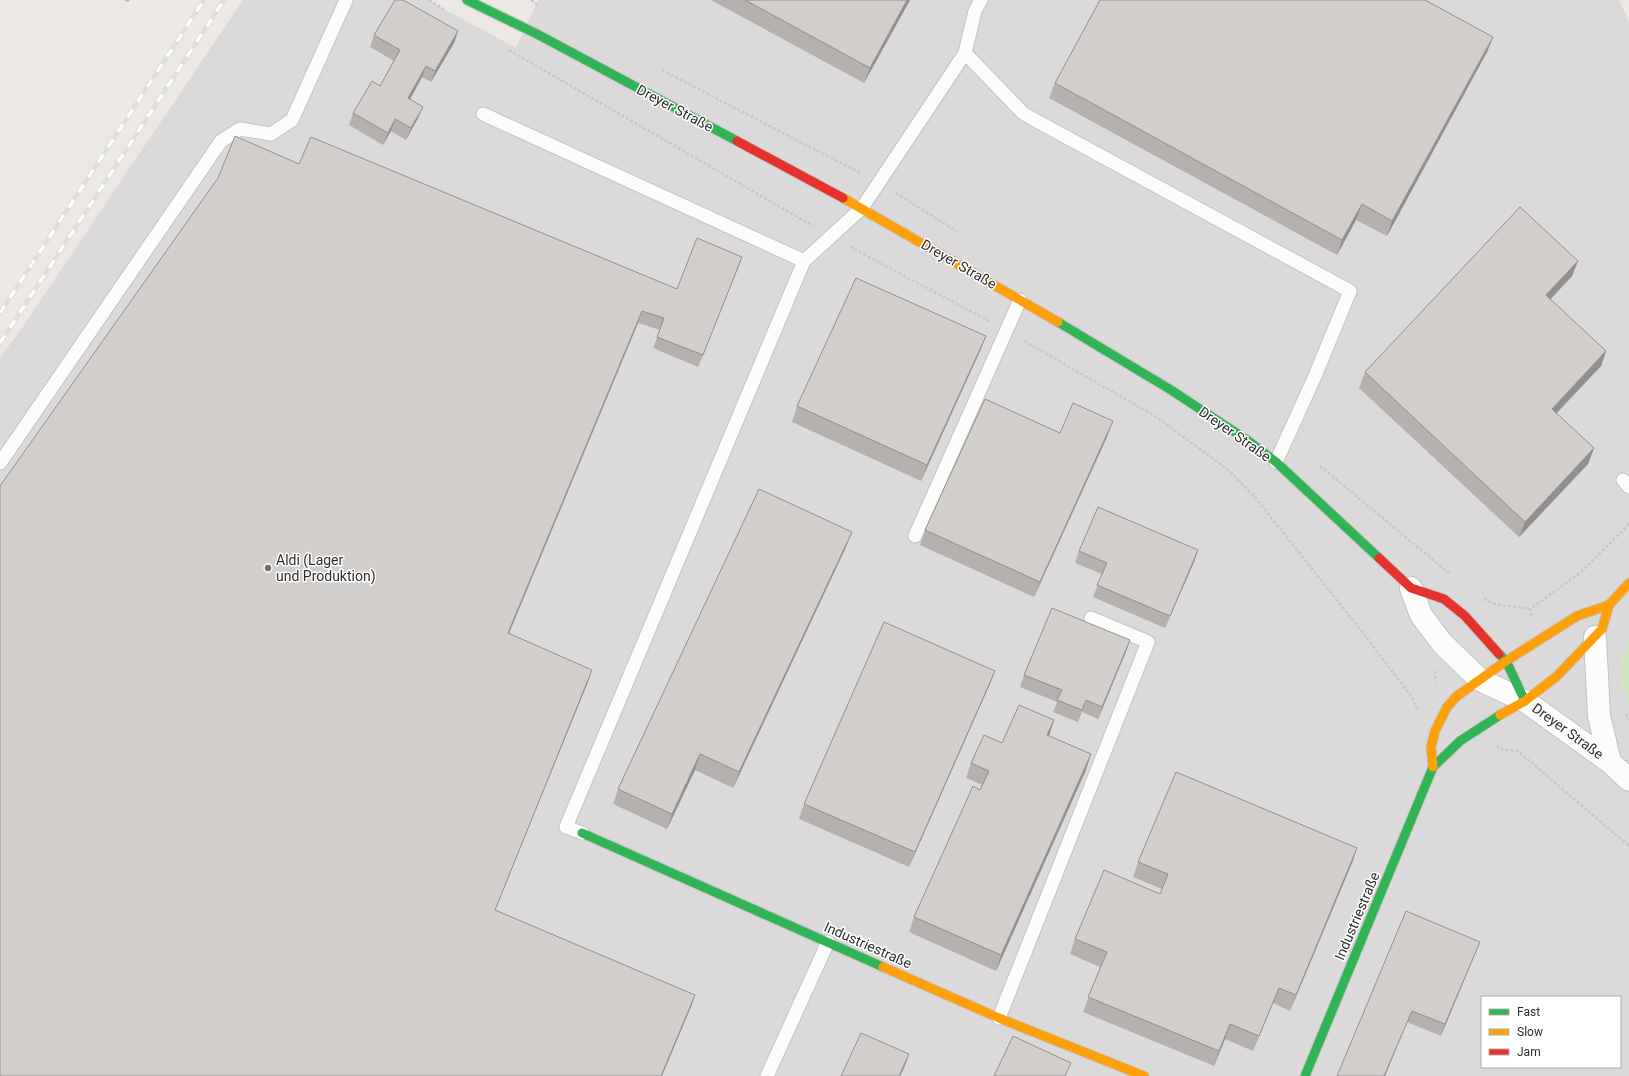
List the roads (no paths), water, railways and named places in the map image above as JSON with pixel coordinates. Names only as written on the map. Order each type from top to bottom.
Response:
[{"type":"street","name":"Dreyer Straße","points":[[467,0],[537,34],[862,208],[1171,390],[1247,440],[1276,462],[1411,588],[1444,599],[1465,616],[1506,661],[1526,701]]},
{"type":"street","points":[[1480,680],[1506,661],[1577,616],[1609,605],[1629,583]]},
{"type":"street","name":"Dreyer Straße","points":[[1411,588],[1421,615],[1442,643],[1480,680],[1526,701],[1610,762],[1629,780]]},
{"type":"street","name":"Industriestraße","points":[[1305,1076],[1433,766],[1460,741],[1479,728],[1526,701],[1557,676],[1602,629],[1609,605]]},
{"type":"street","name":"Dreyer Straße","points":[[1595,638],[1599,716],[1610,762]]},
{"type":"street","name":"Industriestraße","points":[[1433,766],[1431,747],[1435,731],[1447,707],[1457,696],[1480,680]]},
{"type":"street","name":"Industriestraße","points":[[582,833],[999,1018],[1144,1076]]},
{"type":"lane","points":[[0,463],[221,141],[240,129],[271,134],[292,120],[346,0]]},
{"type":"lane","points":[[582,833],[566,827],[804,261],[862,208],[965,53],[975,10],[981,0]]},
{"type":"lane","points":[[965,53],[1028,116],[1350,291],[1315,376],[1276,462]]},
{"type":"lane","points":[[483,114],[804,261]]},
{"type":"lane","points":[[915,536],[1020,300]]},
{"type":"lane","points":[[999,1018],[1148,642],[1091,618]]},
{"type":"lane","points":[[767,1076],[828,942]]},
{"type":"railway","points":[[0,313],[204,0]]},
{"type":"railway","points":[[0,343],[224,0]]},
{"type":"place","name":"Aldi (Lager und Produktion)","points":[[268,568]]}]
